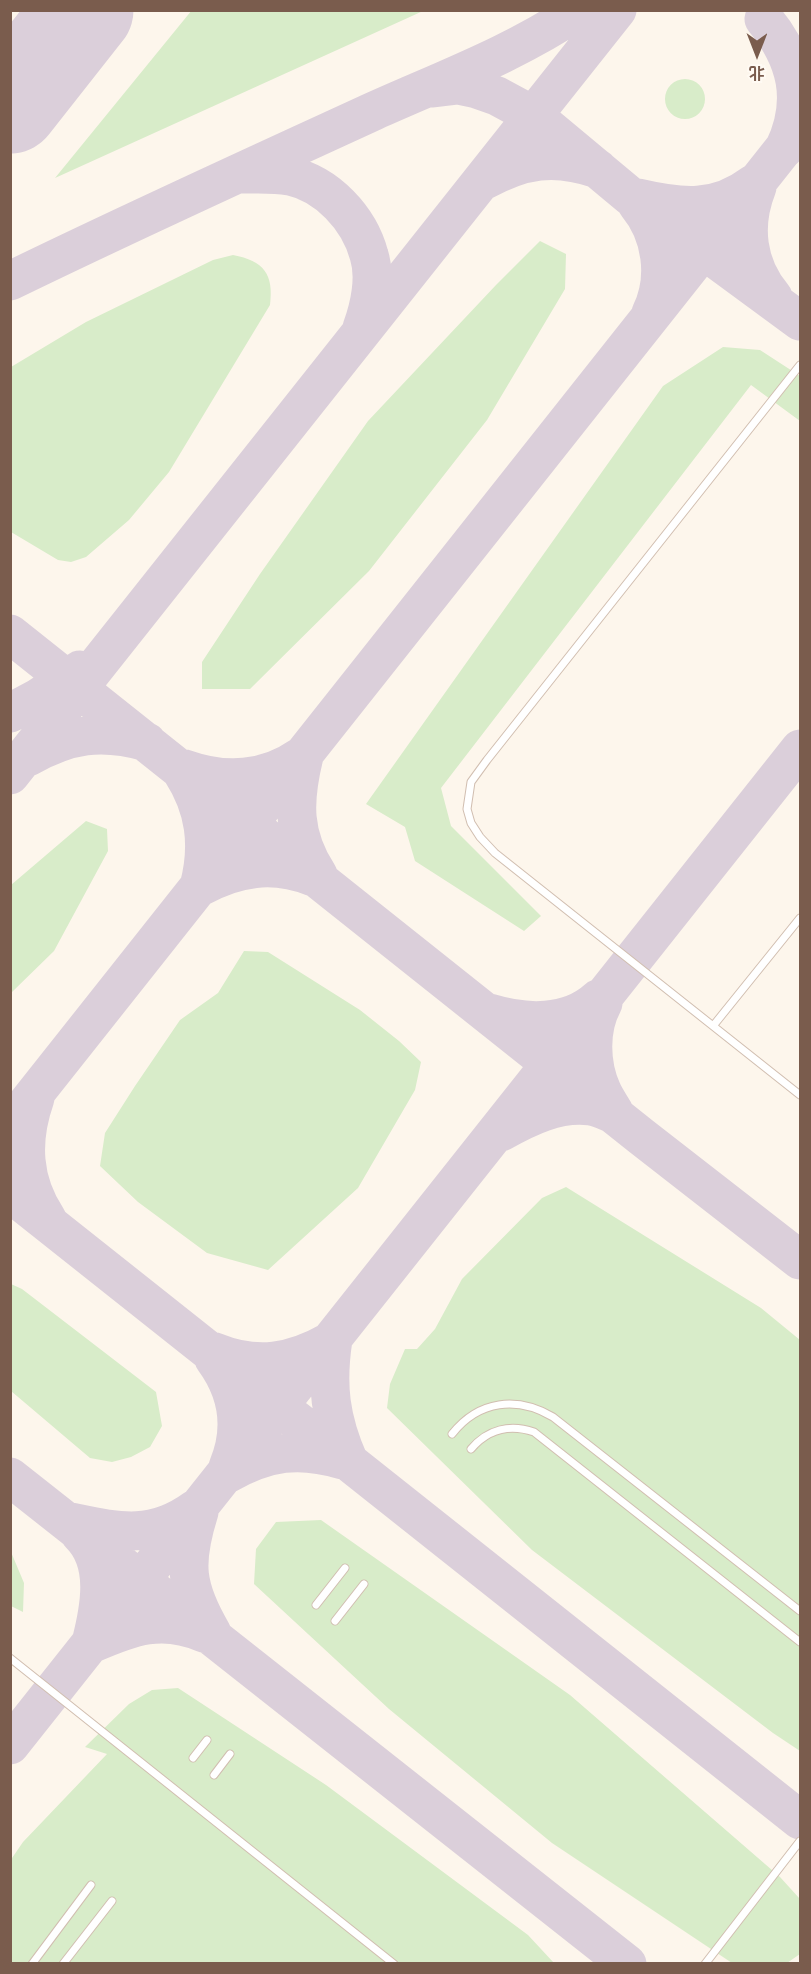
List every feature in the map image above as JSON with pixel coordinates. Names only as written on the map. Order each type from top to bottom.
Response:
[{"type":"lane","points":[[801,365],[487,760],[471,782],[467,809],[471,823],[495,853],[801,1095]]},
{"type":"lane","points":[[713,1026],[801,918]]},
{"type":"lane","points":[[452,1434],[465,1420],[488,1407],[515,1404],[541,1410],[563,1424],[801,1611]]},
{"type":"lane","points":[[471,1449],[480,1440],[496,1431],[515,1428],[534,1432],[801,1642]]},
{"type":"lane","points":[[316,1605],[345,1568]]},
{"type":"lane","points":[[335,1621],[364,1584]]},
{"type":"lane","points":[[10,1658],[394,1964]]},
{"type":"lane","points":[[193,1758],[207,1740]]},
{"type":"lane","points":[[214,1775],[230,1754]]},
{"type":"lane","points":[[705,1964],[801,1841]]},
{"type":"lane","points":[[32,1964],[91,1885]]},
{"type":"lane","points":[[63,1964],[112,1901]]},
{"type":"green space","points":[[192,10],[423,10],[423,11],[55,178]]},
{"type":"green space","points":[[685,79],[699,85],[705,99],[699,113],[685,119],[671,113],[665,99],[671,85]]},
{"type":"green space","points":[[540,241],[566,254],[565,289],[487,420],[369,571],[250,689],[202,689],[202,662],[260,574],[368,421]]},
{"type":"green space","points":[[233,255],[252,261],[265,271],[270,285],[270,305],[169,472],[129,520],[86,557],[71,562],[58,560],[11,532],[11,367],[86,322],[213,260]]},
{"type":"green space","points":[[723,347],[760,350],[800,376],[800,421],[751,385],[441,788],[451,826],[541,916],[524,931],[415,861],[405,827],[366,804],[663,386]]},
{"type":"green space","points":[[86,821],[107,829],[108,851],[54,951],[11,993],[11,885]]},
{"type":"green space","points":[[244,951],[268,952],[360,1010],[421,1062],[415,1090],[358,1188],[268,1270],[207,1253],[138,1202],[100,1166],[105,1133],[135,1086],[180,1020],[218,993]]},
{"type":"green space","points":[[566,1187],[761,1308],[800,1340],[800,1751],[532,1550],[387,1408],[390,1384],[405,1349],[417,1349],[435,1329],[462,1279],[542,1198]]},
{"type":"green space","points":[[11,1284],[22,1289],[156,1392],[162,1426],[150,1447],[131,1457],[112,1462],[90,1458],[11,1391]]},
{"type":"green space","points":[[321,1520],[570,1695],[780,1877],[800,1899],[800,1954],[787,1963],[732,1963],[552,1843],[389,1709],[254,1584],[256,1549],[276,1522]]},
{"type":"green space","points":[[11,1552],[24,1583],[23,1612],[11,1606]]},
{"type":"green space","points":[[178,1688],[326,1785],[528,1935],[554,1963],[11,1963],[10,1861],[23,1842],[107,1754],[85,1747],[129,1704],[152,1690]]},
{"type":"taxiway","points":[[10,281],[237,174],[505,53],[579,10]]},
{"type":"taxiway","points":[[10,775],[617,10]]},
{"type":"taxiway","points":[[764,19],[784,49],[795,81],[795,114],[784,149]]},
{"type":"taxiway","points":[[433,88],[458,85],[477,89],[497,96],[534,116],[630,196],[800,321]]},
{"type":"taxiway","points":[[10,1125],[800,128]]},
{"type":"taxiway","points":[[483,181],[512,168],[539,161],[567,161],[598,169]]},
{"type":"taxiway","points":[[243,174],[278,174],[304,180],[329,195],[349,216],[364,241],[371,264],[371,292],[362,328]]},
{"type":"taxiway","points":[[638,198],[669,204],[698,205],[725,199],[753,184]]},
{"type":"taxiway","points":[[757,187],[749,216],[749,244],[757,272],[773,297]]},
{"type":"taxiway","points":[[637,204],[652,229],[660,257],[660,285],[651,313]]},
{"type":"taxiway","points":[[10,634],[800,1260]]},
{"type":"taxiway","points":[[10,713],[38,698],[80,670]]},
{"type":"taxiway","points":[[28,757],[57,743],[86,736],[115,736],[147,742]]},
{"type":"taxiway","points":[[10,1745],[800,749]]},
{"type":"taxiway","points":[[304,756],[298,788],[297,817],[303,846],[318,875]]},
{"type":"taxiway","points":[[185,769],[215,776],[244,777],[273,771],[300,757]]},
{"type":"taxiway","points":[[182,772],[196,799],[203,827],[205,842],[199,887]]},
{"type":"taxiway","points":[[200,887],[227,875],[255,868],[284,869],[313,877]]},
{"type":"taxiway","points":[[489,1013],[531,1021],[546,1020],[573,1014],[598,999]]},
{"type":"taxiway","points":[[603,1003],[595,1024],[593,1058],[598,1081],[614,1112]]},
{"type":"taxiway","points":[[35,1098],[27,1130],[26,1160],[32,1190],[47,1219]]},
{"type":"taxiway","points":[[501,1132],[533,1116],[566,1106],[590,1106],[613,1114]]},
{"type":"taxiway","points":[[10,1193],[800,1820]]},
{"type":"taxiway","points":[[333,1339],[330,1372],[331,1402],[349,1462]]},
{"type":"taxiway","points":[[215,1352],[245,1361],[274,1361],[288,1359],[331,1341]]},
{"type":"taxiway","points":[[214,1359],[229,1385],[236,1412],[236,1439],[228,1467]]},
{"type":"taxiway","points":[[227,1474],[256,1460],[284,1453],[312,1453],[343,1460]]},
{"type":"taxiway","points":[[10,1477],[627,1964]]},
{"type":"taxiway","points":[[71,1522],[105,1529],[135,1531],[164,1526],[195,1509]]},
{"type":"taxiway","points":[[199,1512],[190,1546],[189,1574],[196,1602],[212,1633]]},
{"type":"taxiway","points":[[80,1534],[89,1545],[99,1572],[99,1601],[91,1643]]},
{"type":"taxiway","points":[[91,1644],[120,1632],[147,1625],[174,1625],[204,1633]]},
{"type":"runway","points":[[10,104],[84,10]]}]
